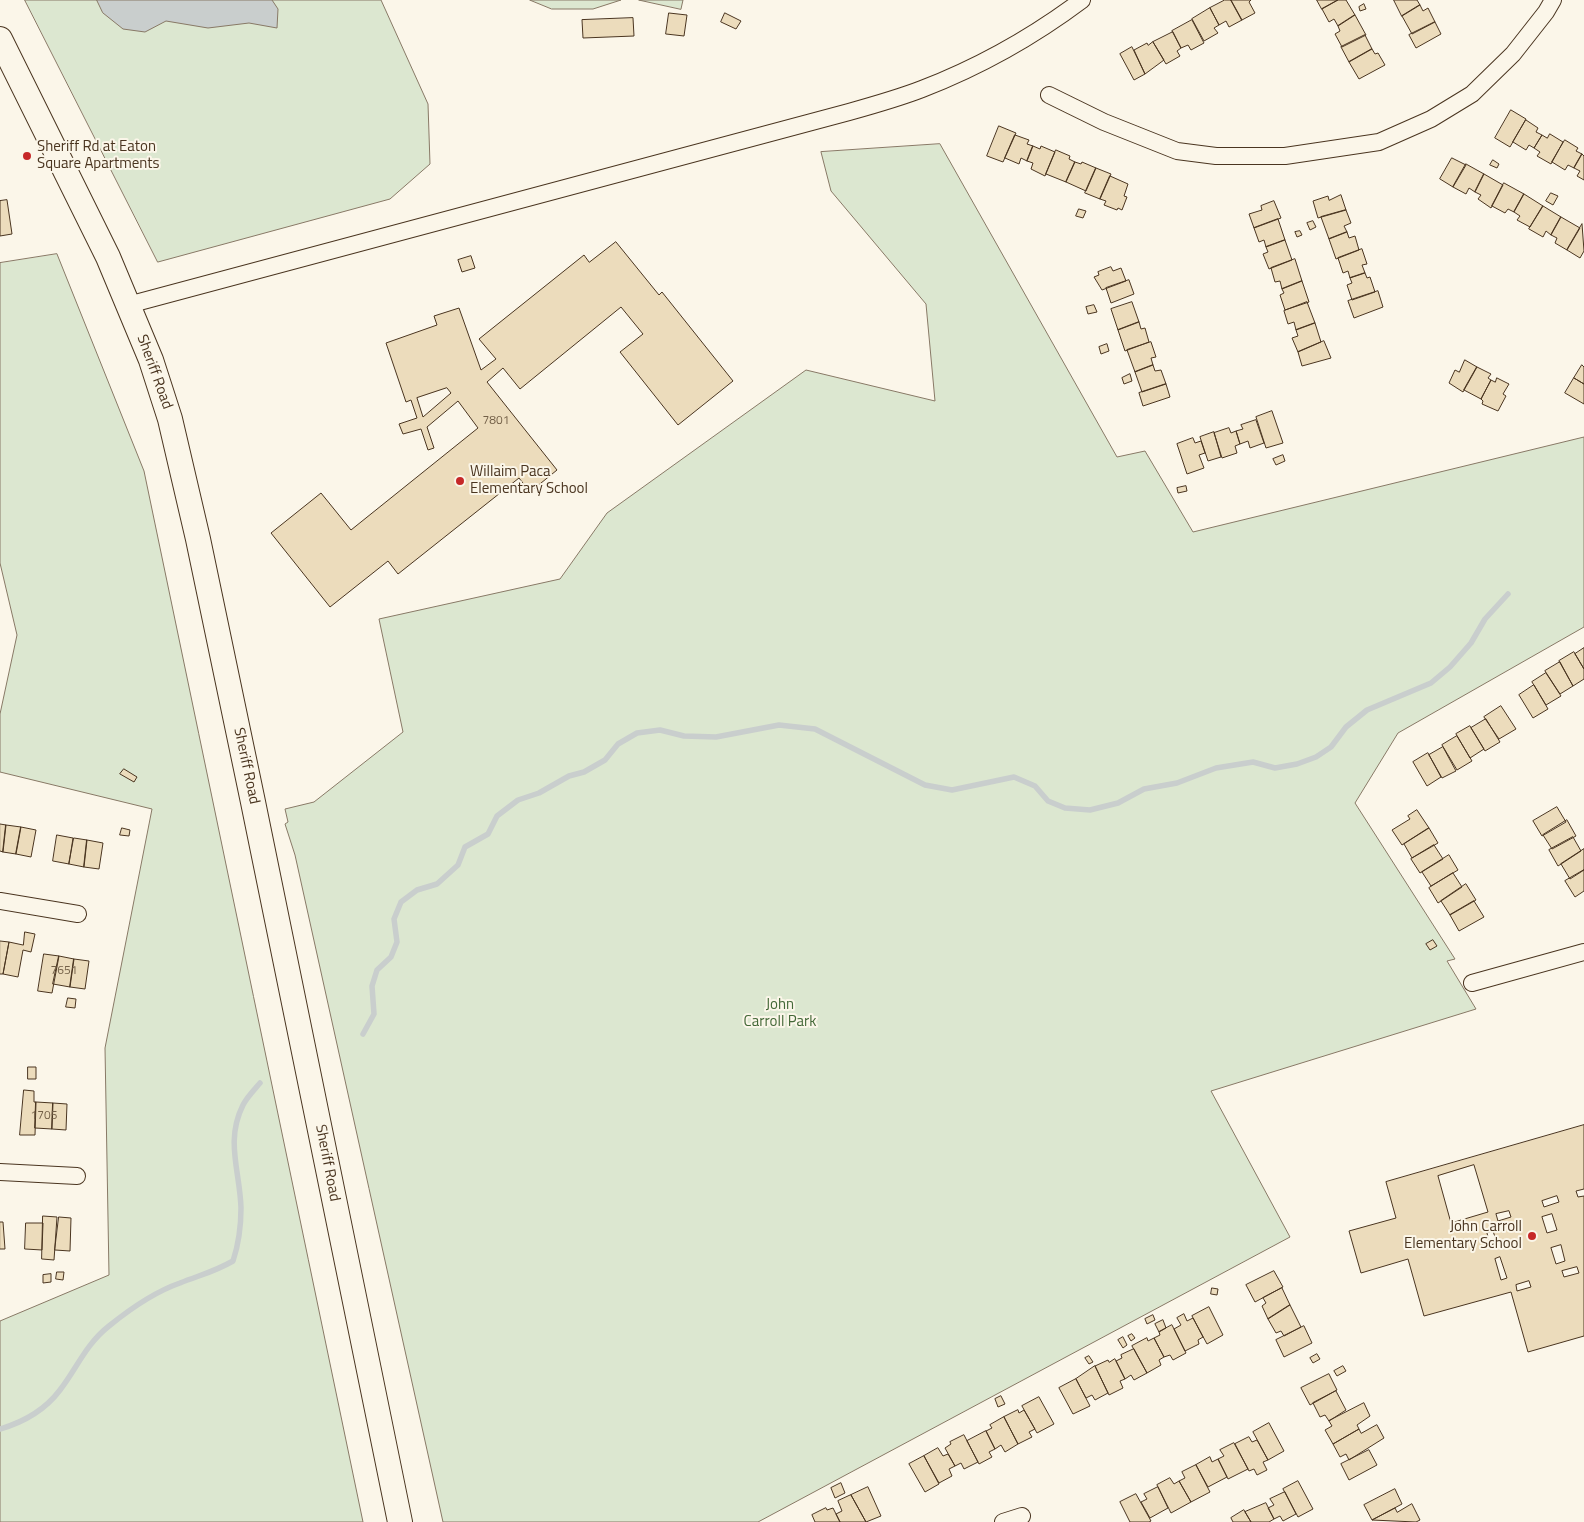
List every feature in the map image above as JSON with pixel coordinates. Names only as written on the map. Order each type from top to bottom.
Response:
[{"type":"main road","name":"Sheriff Road","points":[[0,39],[108,258],[160,384],[170,419],[198,539],[400,1522]]},
{"type":"street","points":[[128,305],[830,118],[922,89],[979,63],[1035,32],[1082,0]]},
{"type":"street","points":[[1049,95],[1113,126],[1177,151],[1196,154],[1216,156],[1285,156],[1379,142],[1431,119],[1472,94],[1513,54],[1546,12],[1553,0]]},
{"type":"street","points":[[0,900],[78,914]]},
{"type":"street","points":[[1472,983],[1584,952]]},
{"type":"street","points":[[0,1172],[77,1176]]},
{"type":"street","points":[[1004,1522],[1022,1516]]},
{"type":"green space","points":[[25,0],[381,0],[428,104],[430,164],[390,199],[158,262]]},
{"type":"green space","points":[[530,0],[621,0],[593,9],[552,9]]},
{"type":"green space","points":[[639,0],[683,0],[681,9]]},
{"type":"green space","name":"John Carroll Park","points":[[940,144],[1117,457],[1145,451],[1193,532],[1584,437],[1584,627],[1398,733],[1355,803],[1455,959],[1447,961],[1476,1009],[1211,1091],[1290,1237],[758,1522],[443,1522],[295,855],[285,824],[288,822],[285,809],[314,802],[403,732],[379,619],[560,579],[607,513],[806,370],[935,401],[926,304],[831,191],[821,152]]},
{"type":"green space","points":[[57,254],[144,471],[363,1522],[0,1522],[0,1321],[109,1275],[105,1048],[152,809],[0,772],[0,714],[17,635],[0,563],[0,263]]},
{"type":"shaded area","points":[[97,0],[272,0],[278,9],[277,28],[249,23],[208,28],[166,21],[145,32],[123,29],[103,13]]},
{"type":"building","points":[[1225,0],[1231,0],[1242,20],[1229,27],[1226,21],[1219,25],[1210,8]]},
{"type":"building","points":[[1231,0],[1251,0],[1249,2],[1255,13],[1242,20]]},
{"type":"building","points":[[1317,0],[1338,0],[1322,9]]},
{"type":"building","points":[[1338,0],[1346,0],[1355,15],[1338,26],[1334,19],[1329,22],[1322,9]]},
{"type":"building","points":[[1394,0],[1417,0],[1420,5],[1402,16]]},
{"type":"building","points":[[1364,4],[1366,9],[1360,11],[1359,7]]},
{"type":"building","points":[[1420,5],[1423,11],[1428,8],[1435,22],[1412,34],[1402,16]]},
{"type":"building","points":[[1210,8],[1219,25],[1214,28],[1218,33],[1204,41],[1192,19]]},
{"type":"building","points":[[669,13],[687,15],[684,36],[666,34]]},
{"type":"building","points":[[725,13],[741,21],[736,29],[721,22]]},
{"type":"building","points":[[1355,15],[1366,35],[1342,47],[1335,34],[1340,31],[1338,26]]},
{"type":"building","points":[[633,18],[634,36],[583,38],[582,20]]},
{"type":"building","points":[[1192,20],[1204,43],[1191,50],[1188,45],[1181,48],[1172,31]]},
{"type":"building","points":[[1435,22],[1441,34],[1416,48],[1409,35]]},
{"type":"building","points":[[1173,32],[1181,48],[1177,51],[1180,56],[1166,64],[1153,42]]},
{"type":"building","points":[[1365,35],[1372,49],[1349,62],[1341,47]]},
{"type":"building","points":[[1153,42],[1164,60],[1145,74],[1134,50]]},
{"type":"building","points":[[1132,47],[1145,74],[1134,80],[1120,54]]},
{"type":"building","points":[[1372,49],[1375,54],[1378,53],[1385,65],[1359,79],[1349,62]]},
{"type":"building","points":[[1511,110],[1526,119],[1510,147],[1495,138]]},
{"type":"building","points":[[1526,120],[1538,128],[1536,132],[1542,135],[1534,148],[1529,145],[1526,150],[1513,142]]},
{"type":"building","points":[[999,126],[1016,133],[1003,162],[987,156]]},
{"type":"building","points":[[1550,134],[1563,142],[1551,164],[1537,156],[1540,152],[1534,148],[1542,135],[1547,138]]},
{"type":"building","points":[[1015,135],[1029,140],[1027,144],[1033,146],[1027,161],[1021,158],[1019,164],[1005,158]]},
{"type":"building","points":[[1565,140],[1578,148],[1576,151],[1582,154],[1574,168],[1568,165],[1565,170],[1552,162]]},
{"type":"building","points":[[1033,146],[1040,149],[1041,146],[1055,152],[1045,176],[1031,169],[1033,163],[1027,161]]},
{"type":"building","points":[[1056,150],[1070,156],[1069,159],[1075,162],[1066,182],[1046,174]]},
{"type":"building","points":[[1582,154],[1584,156],[1584,180],[1577,176],[1580,171],[1574,168]]},
{"type":"building","points":[[1452,158],[1466,165],[1453,187],[1440,179]]},
{"type":"building","points":[[1493,160],[1499,164],[1497,168],[1490,165]]},
{"type":"building","points":[[1075,162],[1081,164],[1082,162],[1096,168],[1086,191],[1066,182]]},
{"type":"building","points":[[1466,164],[1484,174],[1475,192],[1469,188],[1466,194],[1453,187]]},
{"type":"building","points":[[1096,168],[1111,174],[1100,199],[1085,193]]},
{"type":"building","points":[[1484,174],[1503,185],[1491,208],[1478,199],[1481,195],[1475,192]]},
{"type":"building","points":[[1110,176],[1128,184],[1124,196],[1127,197],[1122,210],[1104,205],[1106,201],[1100,199]]},
{"type":"building","points":[[1504,183],[1524,194],[1514,212],[1508,209],[1505,213],[1492,206]]},
{"type":"building","points":[[1551,193],[1558,196],[1553,205],[1546,201]]},
{"type":"building","points":[[1524,194],[1543,206],[1530,227],[1517,220],[1520,216],[1514,212]]},
{"type":"building","points":[[1341,195],[1346,210],[1318,218],[1313,201],[1328,196],[1329,200]]},
{"type":"building","points":[[7,200],[12,234],[0,236],[0,201]]},
{"type":"building","points":[[1274,201],[1281,218],[1254,228],[1249,214],[1262,210],[1261,206]]},
{"type":"building","points":[[1543,206],[1561,217],[1551,235],[1546,231],[1543,237],[1529,229]]},
{"type":"building","points":[[1079,209],[1086,211],[1083,218],[1076,216]]},
{"type":"building","points":[[1346,210],[1351,223],[1344,226],[1347,232],[1329,239],[1321,217]]},
{"type":"building","points":[[1561,217],[1580,228],[1567,250],[1555,243],[1557,238],[1551,235]]},
{"type":"building","points":[[1278,219],[1285,240],[1266,247],[1264,240],[1259,242],[1254,228]]},
{"type":"building","points":[[1313,221],[1316,227],[1310,230],[1307,223]]},
{"type":"building","points":[[1582,224],[1584,251],[1580,258],[1567,250]]},
{"type":"building","points":[[1300,231],[1302,235],[1297,237],[1295,232]]},
{"type":"building","points":[[1347,232],[1349,238],[1355,236],[1359,250],[1336,259],[1329,239]]},
{"type":"building","points":[[1285,240],[1292,260],[1269,269],[1263,254],[1268,252],[1266,247]]},
{"type":"building","points":[[616,242],[659,295],[662,292],[733,381],[678,425],[620,352],[643,334],[621,307],[520,389],[503,368],[487,382],[557,470],[530,492],[519,478],[398,574],[388,561],[330,607],[271,533],[321,493],[351,530],[478,428],[458,401],[427,427],[434,448],[428,450],[421,429],[403,434],[399,424],[417,418],[411,400],[406,402],[386,343],[437,325],[434,316],[459,308],[481,370],[496,359],[479,339],[584,255],[589,262]],"holes":[[[447,388],[451,393],[423,417],[417,398]]]},
{"type":"building","points":[[1362,249],[1367,264],[1362,265],[1365,273],[1350,278],[1348,271],[1343,273],[1338,258]]},
{"type":"building","points":[[471,256],[475,268],[462,272],[458,260]]},
{"type":"building","points":[[1295,259],[1302,281],[1282,289],[1280,281],[1275,282],[1271,268]]},
{"type":"building","points":[[1111,267],[1113,271],[1121,268],[1126,281],[1102,290],[1094,277],[1099,275],[1098,272]]},
{"type":"building","points":[[1365,273],[1367,278],[1370,277],[1375,292],[1352,300],[1347,285],[1352,283],[1350,278]]},
{"type":"building","points":[[1129,280],[1134,294],[1111,303],[1106,288]]},
{"type":"building","points":[[1302,281],[1309,302],[1285,310],[1280,295],[1284,293],[1282,289]]},
{"type":"building","points":[[1378,291],[1383,307],[1354,318],[1348,301]]},
{"type":"building","points":[[1132,302],[1139,322],[1118,330],[1111,309]]},
{"type":"building","points":[[1307,302],[1315,323],[1296,330],[1294,322],[1288,324],[1284,311]]},
{"type":"building","points":[[1094,305],[1097,312],[1088,314],[1086,307]]},
{"type":"building","points":[[1139,322],[1141,329],[1145,328],[1149,342],[1125,351],[1118,330]]},
{"type":"building","points":[[1315,323],[1321,342],[1298,352],[1292,338],[1298,336],[1296,330]]},
{"type":"building","points":[[1324,341],[1331,358],[1302,366],[1298,352]]},
{"type":"building","points":[[1151,342],[1156,357],[1151,358],[1153,365],[1135,372],[1127,350]]},
{"type":"building","points":[[1107,344],[1109,351],[1101,354],[1099,347]]},
{"type":"building","points":[[1465,360],[1477,367],[1463,392],[1449,383],[1455,370],[1459,372]]},
{"type":"building","points":[[1153,365],[1155,371],[1161,370],[1166,384],[1142,392],[1135,372]]},
{"type":"building","points":[[1582,365],[1584,367],[1584,384],[1574,378]]},
{"type":"building","points":[[1477,367],[1491,374],[1488,378],[1491,380],[1481,399],[1464,390]]},
{"type":"building","points":[[1130,374],[1132,381],[1124,384],[1122,378]]},
{"type":"building","points":[[1497,378],[1509,384],[1503,394],[1506,396],[1498,411],[1482,404],[1483,401],[1481,399],[1491,380],[1495,382]]},
{"type":"building","points":[[1574,378],[1584,384],[1584,404],[1565,393]]},
{"type":"building","points":[[1166,384],[1170,397],[1143,406],[1139,393]]},
{"type":"building","points":[[1272,411],[1283,443],[1266,448],[1256,417]]},
{"type":"building","points":[[1256,420],[1264,443],[1250,448],[1248,441],[1240,444],[1236,431],[1243,429],[1241,425]]},
{"type":"building","points":[[1229,428],[1231,433],[1236,431],[1240,444],[1235,446],[1237,453],[1222,458],[1214,433]]},
{"type":"building","points":[[1214,432],[1221,457],[1208,461],[1200,437]]},
{"type":"building","points":[[1193,438],[1195,443],[1201,441],[1205,453],[1199,455],[1204,468],[1187,474],[1177,444]]},
{"type":"building","points":[[1283,455],[1285,461],[1276,465],[1273,459]]},
{"type":"building","points":[[1186,486],[1187,491],[1178,493],[1177,488]]},
{"type":"building","points":[[1584,648],[1584,669],[1575,654]]},
{"type":"building","points":[[1574,652],[1584,669],[1584,679],[1573,686],[1559,661]]},
{"type":"building","points":[[1560,662],[1573,686],[1560,694],[1545,671]]},
{"type":"building","points":[[1546,673],[1561,696],[1546,705],[1532,682]]},
{"type":"building","points":[[1534,685],[1548,709],[1533,718],[1519,695]]},
{"type":"building","points":[[1501,706],[1516,729],[1499,739],[1484,717]]},
{"type":"building","points":[[1486,719],[1500,742],[1485,751],[1471,728]]},
{"type":"building","points":[[1470,726],[1484,749],[1470,758],[1456,734]]},
{"type":"building","points":[[1457,736],[1472,761],[1457,770],[1442,745]]},
{"type":"building","points":[[1443,747],[1456,771],[1442,778],[1429,755]]},
{"type":"building","points":[[1428,753],[1441,777],[1427,786],[1413,762]]},
{"type":"building","points":[[124,769],[137,777],[134,782],[120,774]]},
{"type":"building","points":[[1557,807],[1566,822],[1542,836],[1533,821]]},
{"type":"building","points":[[1417,810],[1429,828],[1402,845],[1392,830],[1410,819],[1408,816]]},
{"type":"building","points":[[1567,820],[1576,836],[1552,849],[1543,835]]},
{"type":"building","points":[[0,824],[6,825],[3,852],[0,851]]},
{"type":"building","points":[[6,825],[21,827],[16,854],[3,852]]},
{"type":"building","points":[[21,827],[36,830],[31,857],[16,854]]},
{"type":"building","points":[[122,828],[130,830],[129,836],[120,835]]},
{"type":"building","points":[[1429,828],[1438,843],[1412,858],[1404,844]]},
{"type":"building","points":[[57,835],[73,838],[69,864],[53,861]]},
{"type":"building","points":[[1573,837],[1581,851],[1558,866],[1549,850]]},
{"type":"building","points":[[74,838],[87,840],[84,867],[69,864]]},
{"type":"building","points":[[87,840],[103,843],[99,869],[84,867]]},
{"type":"building","points":[[1434,845],[1443,859],[1420,873],[1411,859]]},
{"type":"building","points":[[1584,849],[1584,870],[1570,879],[1561,864]]},
{"type":"building","points":[[1449,855],[1458,870],[1431,886],[1422,872]]},
{"type":"building","points":[[1584,870],[1584,891],[1575,897],[1565,881]]},
{"type":"building","points":[[1453,873],[1462,887],[1438,903],[1429,888]]},
{"type":"building","points":[[1466,884],[1476,900],[1450,915],[1441,901]]},
{"type":"building","points":[[1474,901],[1484,917],[1459,931],[1450,915]]},
{"type":"building","points":[[25,932],[35,934],[31,952],[23,950],[18,977],[3,974],[9,942],[23,945]]},
{"type":"building","points":[[1433,940],[1437,946],[1430,950],[1426,944]]},
{"type":"building","points":[[0,941],[9,942],[3,974],[0,974]]},
{"type":"building","points":[[44,954],[59,956],[52,993],[38,991]]},
{"type":"building","points":[[59,956],[74,959],[70,987],[53,984]]},
{"type":"building","points":[[74,959],[89,961],[85,989],[70,987]]},
{"type":"building","points":[[68,998],[76,999],[75,1008],[66,1007]]},
{"type":"building","points":[[28,1067],[36,1067],[36,1079],[28,1079]]},
{"type":"building","points":[[24,1090],[34,1091],[34,1102],[36,1102],[35,1135],[20,1135]]},
{"type":"building","points":[[36,1102],[53,1103],[52,1129],[35,1128]]},
{"type":"building","points":[[53,1103],[67,1104],[66,1130],[52,1129]]},
{"type":"building","points":[[1584,1125],[1584,1189],[1576,1191],[1578,1197],[1584,1196],[1584,1336],[1528,1352],[1511,1292],[1424,1316],[1408,1259],[1361,1273],[1349,1231],[1396,1218],[1386,1182]],"holes":[[[1474,1165],[1488,1212],[1451,1223],[1438,1176]],[[1557,1196],[1559,1202],[1544,1207],[1542,1201]],[[1509,1211],[1511,1217],[1498,1221],[1496,1214]],[[1552,1214],[1557,1230],[1547,1233],[1542,1217]],[[1493,1231],[1497,1243],[1490,1245],[1487,1233]],[[1561,1245],[1565,1261],[1556,1264],[1551,1248]],[[1500,1257],[1507,1278],[1501,1280],[1495,1259]],[[1577,1267],[1579,1273],[1564,1277],[1562,1271]],[[1529,1281],[1531,1287],[1517,1291],[1516,1285]]]},
{"type":"building","points":[[43,1216],[57,1217],[54,1260],[42,1259]]},
{"type":"building","points":[[59,1217],[71,1218],[70,1251],[55,1250]]},
{"type":"building","points":[[0,1222],[3,1222],[5,1249],[0,1249]]},
{"type":"building","points":[[26,1223],[43,1223],[42,1250],[25,1249]]},
{"type":"building","points":[[1274,1271],[1283,1287],[1255,1302],[1246,1285]]},
{"type":"building","points":[[57,1272],[64,1272],[63,1280],[56,1279]]},
{"type":"building","points":[[51,1274],[51,1282],[43,1283],[43,1275]]},
{"type":"building","points":[[1212,1288],[1218,1289],[1217,1295],[1211,1294]]},
{"type":"building","points":[[1282,1288],[1290,1305],[1268,1319],[1262,1306],[1266,1303],[1263,1298]]},
{"type":"building","points":[[1290,1305],[1301,1327],[1284,1336],[1281,1331],[1276,1333],[1268,1319]]},
{"type":"building","points":[[1209,1307],[1223,1335],[1207,1344],[1192,1316]]},
{"type":"building","points":[[1184,1314],[1187,1321],[1193,1318],[1203,1337],[1198,1340],[1199,1344],[1185,1351],[1174,1329],[1181,1325],[1177,1318]]},
{"type":"building","points":[[1153,1315],[1155,1320],[1147,1324],[1145,1319]]},
{"type":"building","points":[[1163,1320],[1166,1328],[1159,1332],[1155,1324]]},
{"type":"building","points":[[1172,1325],[1186,1353],[1173,1360],[1170,1355],[1164,1357],[1154,1338],[1160,1335],[1159,1332]]},
{"type":"building","points":[[1304,1326],[1312,1343],[1284,1357],[1276,1340]]},
{"type":"building","points":[[1132,1334],[1135,1338],[1131,1341],[1128,1336]]},
{"type":"building","points":[[1123,1337],[1127,1345],[1123,1348],[1118,1340]]},
{"type":"building","points":[[1147,1338],[1148,1341],[1154,1338],[1164,1357],[1159,1360],[1161,1365],[1147,1373],[1132,1346]]},
{"type":"building","points":[[1134,1349],[1147,1373],[1134,1380],[1131,1375],[1125,1379],[1116,1361],[1122,1358],[1121,1355]]},
{"type":"building","points":[[1317,1354],[1320,1359],[1313,1363],[1310,1358]]},
{"type":"building","points":[[1089,1356],[1093,1362],[1089,1364],[1085,1358]]},
{"type":"building","points":[[1115,1359],[1125,1379],[1120,1381],[1123,1388],[1109,1395],[1095,1366]]},
{"type":"building","points":[[1095,1366],[1108,1393],[1095,1400],[1092,1395],[1086,1398],[1076,1379]]},
{"type":"building","points":[[1343,1366],[1346,1371],[1337,1376],[1334,1371]]},
{"type":"building","points":[[1329,1374],[1337,1390],[1310,1405],[1301,1388]]},
{"type":"building","points":[[1076,1379],[1090,1406],[1073,1414],[1059,1388]]},
{"type":"building","points":[[1336,1391],[1346,1410],[1329,1421],[1325,1415],[1320,1417],[1313,1403]]},
{"type":"building","points":[[1001,1396],[1005,1404],[998,1407],[995,1399]]},
{"type":"building","points":[[1039,1397],[1054,1424],[1037,1433],[1022,1406]]},
{"type":"building","points":[[1364,1403],[1370,1416],[1357,1425],[1359,1429],[1333,1444],[1325,1430],[1332,1426],[1329,1421]]},
{"type":"building","points":[[1018,1410],[1019,1413],[1024,1410],[1035,1429],[1029,1432],[1032,1437],[1018,1444],[1004,1417]]},
{"type":"building","points":[[1004,1417],[1018,1444],[1005,1452],[1001,1445],[995,1449],[986,1431],[992,1428],[990,1425]]},
{"type":"building","points":[[1269,1423],[1284,1451],[1268,1460],[1253,1432]]},
{"type":"building","points":[[1377,1425],[1384,1438],[1349,1460],[1346,1454],[1340,1457],[1333,1444],[1359,1429],[1361,1433]]},
{"type":"building","points":[[986,1431],[995,1449],[989,1452],[992,1457],[979,1464],[967,1441]]},
{"type":"building","points":[[964,1435],[978,1462],[964,1469],[961,1463],[955,1466],[945,1448],[951,1444],[950,1442]]},
{"type":"building","points":[[1249,1437],[1252,1442],[1257,1440],[1268,1460],[1263,1462],[1267,1470],[1257,1475],[1254,1469],[1249,1471],[1235,1444]]},
{"type":"building","points":[[1234,1443],[1248,1469],[1228,1479],[1218,1459],[1224,1456],[1220,1450]]},
{"type":"building","points":[[938,1448],[943,1456],[948,1454],[955,1466],[949,1469],[952,1476],[939,1483],[924,1456]]},
{"type":"building","points":[[1369,1450],[1377,1465],[1349,1480],[1341,1464]]},
{"type":"building","points":[[924,1456],[939,1484],[925,1492],[909,1464]]},
{"type":"building","points":[[1210,1457],[1212,1462],[1218,1459],[1227,1477],[1208,1487],[1196,1465]]},
{"type":"building","points":[[1196,1465],[1210,1492],[1191,1502],[1179,1481],[1185,1478],[1182,1472]]},
{"type":"building","points":[[1170,1478],[1174,1484],[1179,1481],[1191,1502],[1171,1513],[1157,1485]]},
{"type":"building","points":[[1298,1481],[1313,1509],[1298,1517],[1283,1489]]},
{"type":"building","points":[[841,1483],[845,1493],[835,1498],[831,1488]]},
{"type":"building","points":[[868,1487],[881,1516],[866,1522],[851,1495]]},
{"type":"building","points":[[1158,1487],[1168,1508],[1150,1518],[1141,1502],[1147,1499],[1144,1494]]},
{"type":"building","points":[[1395,1489],[1402,1504],[1372,1520],[1364,1505]]},
{"type":"building","points":[[1285,1492],[1296,1514],[1283,1521],[1280,1516],[1274,1519],[1268,1508],[1274,1505],[1270,1499]]},
{"type":"building","points":[[1136,1494],[1151,1521],[1130,1522],[1120,1502]]},
{"type":"building","points":[[851,1495],[866,1522],[840,1522],[836,1514],[842,1511],[838,1501]]},
{"type":"building","points":[[1266,1503],[1274,1519],[1269,1522],[1251,1522],[1245,1512]]},
{"type":"building","points":[[1412,1504],[1420,1520],[1416,1522],[1372,1520],[1395,1508],[1397,1512]]},
{"type":"building","points":[[826,1508],[827,1510],[833,1508],[840,1522],[815,1522],[812,1515]]},
{"type":"building","points":[[1244,1510],[1251,1522],[1233,1522],[1231,1518]]},
{"type":"waterway","points":[[363,1034],[374,1014],[372,986],[377,970],[391,957],[397,942],[394,919],[401,902],[417,890],[437,884],[458,865],[465,847],[488,834],[497,816],[518,800],[539,793],[569,776],[584,772],[605,760],[618,744],[637,733],[660,730],[684,736],[716,737],[779,725],[815,729],[925,785],[952,790],[1014,777],[1035,786],[1048,801],[1065,808],[1090,810],[1118,803],[1144,789],[1177,783],[1216,768],[1253,762],[1275,768],[1297,764],[1316,757],[1331,747],[1346,727],[1367,710],[1431,683],[1450,667],[1471,643],[1485,619],[1508,594]]},
{"type":"waterway","points":[[0,1429],[26,1419],[48,1404],[66,1382],[94,1340],[125,1313],[161,1291],[213,1271],[233,1261],[241,1215],[234,1144],[235,1131],[243,1105],[260,1083]]},
{"type":"place","name":"Sheriff Rd at Eaton Square Apartments","points":[[27,156]]},
{"type":"place","name":"Willaim Paca Elementary School","points":[[460,481]]},
{"type":"place","name":"John Carroll Elementary School","points":[[1532,1236]]}]
